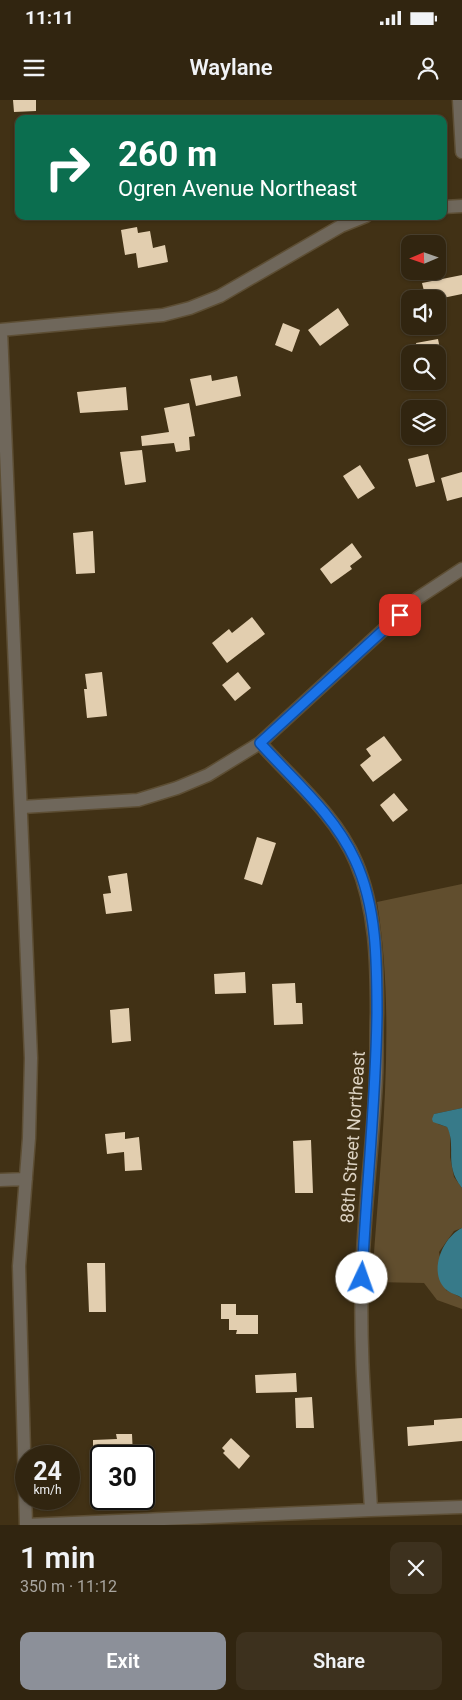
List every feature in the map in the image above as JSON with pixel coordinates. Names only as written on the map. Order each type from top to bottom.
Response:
[{"type":"street","points":[[459,100],[462,152]]},
{"type":"street","points":[[447,207],[462,206]]},
{"type":"street","points":[[356,220],[341,226],[220,296],[190,308],[163,315],[0,330],[22,807],[31,1058],[29,1138],[19,1266],[26,1525],[462,1507]]},
{"type":"street","points":[[22,807],[138,800],[177,788],[208,775],[260,743],[418,598],[462,569]]},
{"type":"street","name":"88th Street Northeast","points":[[260,743],[320,808],[342,836],[356,861],[367,891],[372,920],[377,988],[376,1078],[363,1240],[361,1318],[371,1510]]},
{"type":"street","points":[[0,1180],[26,1179]]},
{"type":"shaded area","points":[[462,884],[462,1108],[434,1114],[438,1124],[447,1127],[450,1133],[450,1157],[454,1177],[462,1188],[462,1228],[454,1231],[439,1252],[446,1290],[462,1298],[462,1309],[437,1300],[424,1283],[372,1282],[385,1092],[386,1043],[383,948],[377,902]]},
{"type":"water","points":[[462,1108],[462,1188],[453,1171],[450,1134],[447,1127],[433,1122],[432,1119],[434,1114]]},
{"type":"water","points":[[462,1228],[462,1298],[448,1291],[442,1284],[438,1276],[438,1267],[443,1248],[448,1240]]},
{"type":"building","points":[[13,100],[36,100],[36,111],[14,112]]},
{"type":"building","points":[[137,227],[138,233],[150,231],[153,248],[165,245],[168,262],[138,268],[136,253],[125,255],[121,230]]},
{"type":"building","points":[[462,275],[462,294],[446,297],[446,290],[424,290],[422,283],[446,280],[446,278]]},
{"type":"building","points":[[338,308],[349,325],[320,346],[308,330]]},
{"type":"building","points":[[283,323],[300,330],[292,352],[275,345]]},
{"type":"building","points":[[438,339],[439,345],[416,345],[416,343]]},
{"type":"building","points":[[211,375],[212,381],[237,376],[241,396],[196,406],[190,379]]},
{"type":"building","points":[[126,387],[128,410],[80,413],[77,392]]},
{"type":"building","points":[[189,403],[195,436],[189,437],[190,450],[176,452],[174,443],[142,446],[141,436],[169,432],[164,408]]},
{"type":"building","points":[[142,450],[146,482],[125,485],[120,452]]},
{"type":"building","points":[[428,454],[435,482],[416,487],[408,459]]},
{"type":"building","points":[[360,465],[375,488],[358,499],[343,476]]},
{"type":"building","points":[[462,472],[462,497],[447,501],[441,478]]},
{"type":"building","points":[[93,531],[95,573],[76,574],[73,533]]},
{"type":"building","points":[[352,543],[362,557],[350,566],[352,569],[331,584],[320,569]]},
{"type":"building","points":[[252,617],[265,634],[227,663],[212,643],[229,629],[232,633]]},
{"type":"building","points":[[102,672],[107,716],[87,718],[84,689],[87,689],[85,674]]},
{"type":"building","points":[[238,672],[251,688],[235,701],[222,685]]},
{"type":"building","points":[[384,736],[402,760],[373,782],[360,765],[371,756],[366,749]]},
{"type":"building","points":[[394,793],[408,810],[393,822],[380,805]]},
{"type":"building","points":[[257,837],[276,843],[262,885],[244,879]]},
{"type":"building","points":[[127,873],[132,911],[106,914],[103,894],[111,893],[108,876]]},
{"type":"building","points":[[245,972],[246,993],[215,994],[214,974]]},
{"type":"building","points":[[295,983],[296,1003],[302,1003],[303,1024],[274,1025],[272,984]]},
{"type":"building","points":[[129,1008],[131,1041],[112,1043],[110,1010]]},
{"type":"building","points":[[125,1132],[125,1139],[139,1137],[142,1170],[125,1171],[124,1152],[107,1154],[105,1134]]},
{"type":"building","points":[[311,1140],[313,1193],[295,1193],[293,1141]]},
{"type":"building","points":[[87,1263],[105,1263],[106,1312],[89,1312]]},
{"type":"building","points":[[221,1304],[236,1304],[236,1315],[258,1315],[258,1334],[236,1334],[237,1330],[229,1330],[229,1319],[221,1319]]},
{"type":"building","points":[[296,1373],[297,1392],[256,1393],[255,1375]]},
{"type":"building","points":[[312,1397],[314,1428],[296,1428],[295,1398]]},
{"type":"building","points":[[462,1418],[462,1441],[408,1446],[407,1427],[434,1425],[434,1420]]},
{"type":"building","points":[[116,1434],[132,1434],[132,1445],[93,1445],[93,1440],[117,1439]]},
{"type":"building","points":[[231,1438],[250,1456],[239,1469],[223,1453],[225,1451],[222,1448]]},
{"type":"route","points":[[362,1278],[363,1240],[376,1078],[376,962],[367,891],[356,861],[342,836],[320,808],[260,743],[400,615]]}]
